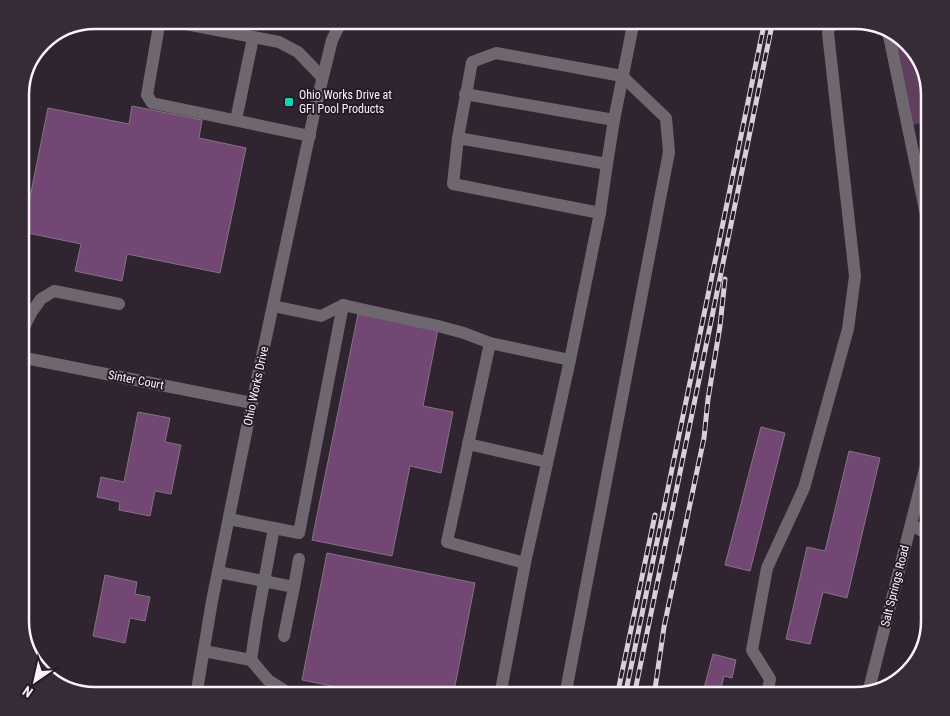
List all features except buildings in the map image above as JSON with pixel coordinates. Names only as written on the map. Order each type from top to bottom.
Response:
[{"type":"street","points":[[158,29],[147,94],[152,103],[310,136]]},
{"type":"street","points":[[208,29],[280,42],[298,52],[322,77]]},
{"type":"street","name":"Ohio Works Drive","points":[[198,687],[218,572],[252,402],[322,77],[332,40],[338,29]]},
{"type":"street","points":[[502,687],[525,563],[600,213],[614,120],[632,29]]},
{"type":"street","points":[[769,687],[770,679],[752,650],[767,568],[804,488],[848,330],[855,276],[829,29]]},
{"type":"street","points":[[236,120],[253,38]]},
{"type":"street","points":[[890,39],[921,186]]},
{"type":"street","points":[[567,687],[669,152],[666,118],[622,76],[496,52],[472,62],[458,138],[453,184],[600,213]]},
{"type":"street","points":[[465,94],[614,120]]},
{"type":"street","points":[[458,138],[607,164]]},
{"type":"street","points":[[916,160],[921,164]]},
{"type":"street","points":[[29,317],[41,298],[54,291],[119,304]]},
{"type":"street","points":[[229,520],[299,533],[343,304]]},
{"type":"street","points":[[273,306],[321,316],[343,304],[438,326],[490,343],[570,360]]},
{"type":"street","points":[[490,343],[446,542],[525,563]]},
{"type":"street","name":"Sinter Court","points":[[29,359],[252,402]]},
{"type":"street","points":[[468,444],[547,462]]},
{"type":"street","name":"Salt Springs Road","points":[[870,686],[921,485]]},
{"type":"street","points":[[911,524],[921,530]]},
{"type":"street","points":[[252,660],[256,620],[274,528]]},
{"type":"street","points":[[284,636],[299,559]]},
{"type":"street","points":[[218,572],[294,587]]},
{"type":"street","points":[[204,651],[252,660],[268,680],[279,687]]},
{"type":"shaded area","points":[[890,39],[908,55],[918,73],[920,82],[921,123],[908,126]]},
{"type":"railway","points":[[627,687],[763,29]]},
{"type":"railway","points":[[636,687],[771,29]]},
{"type":"railway","points":[[655,687],[664,627],[704,438],[725,279]]},
{"type":"railway","points":[[619,687],[655,515]]},
{"type":"place","name":"Ohio Works Drive at GFI Pool Products","points":[[289,102]]}]
